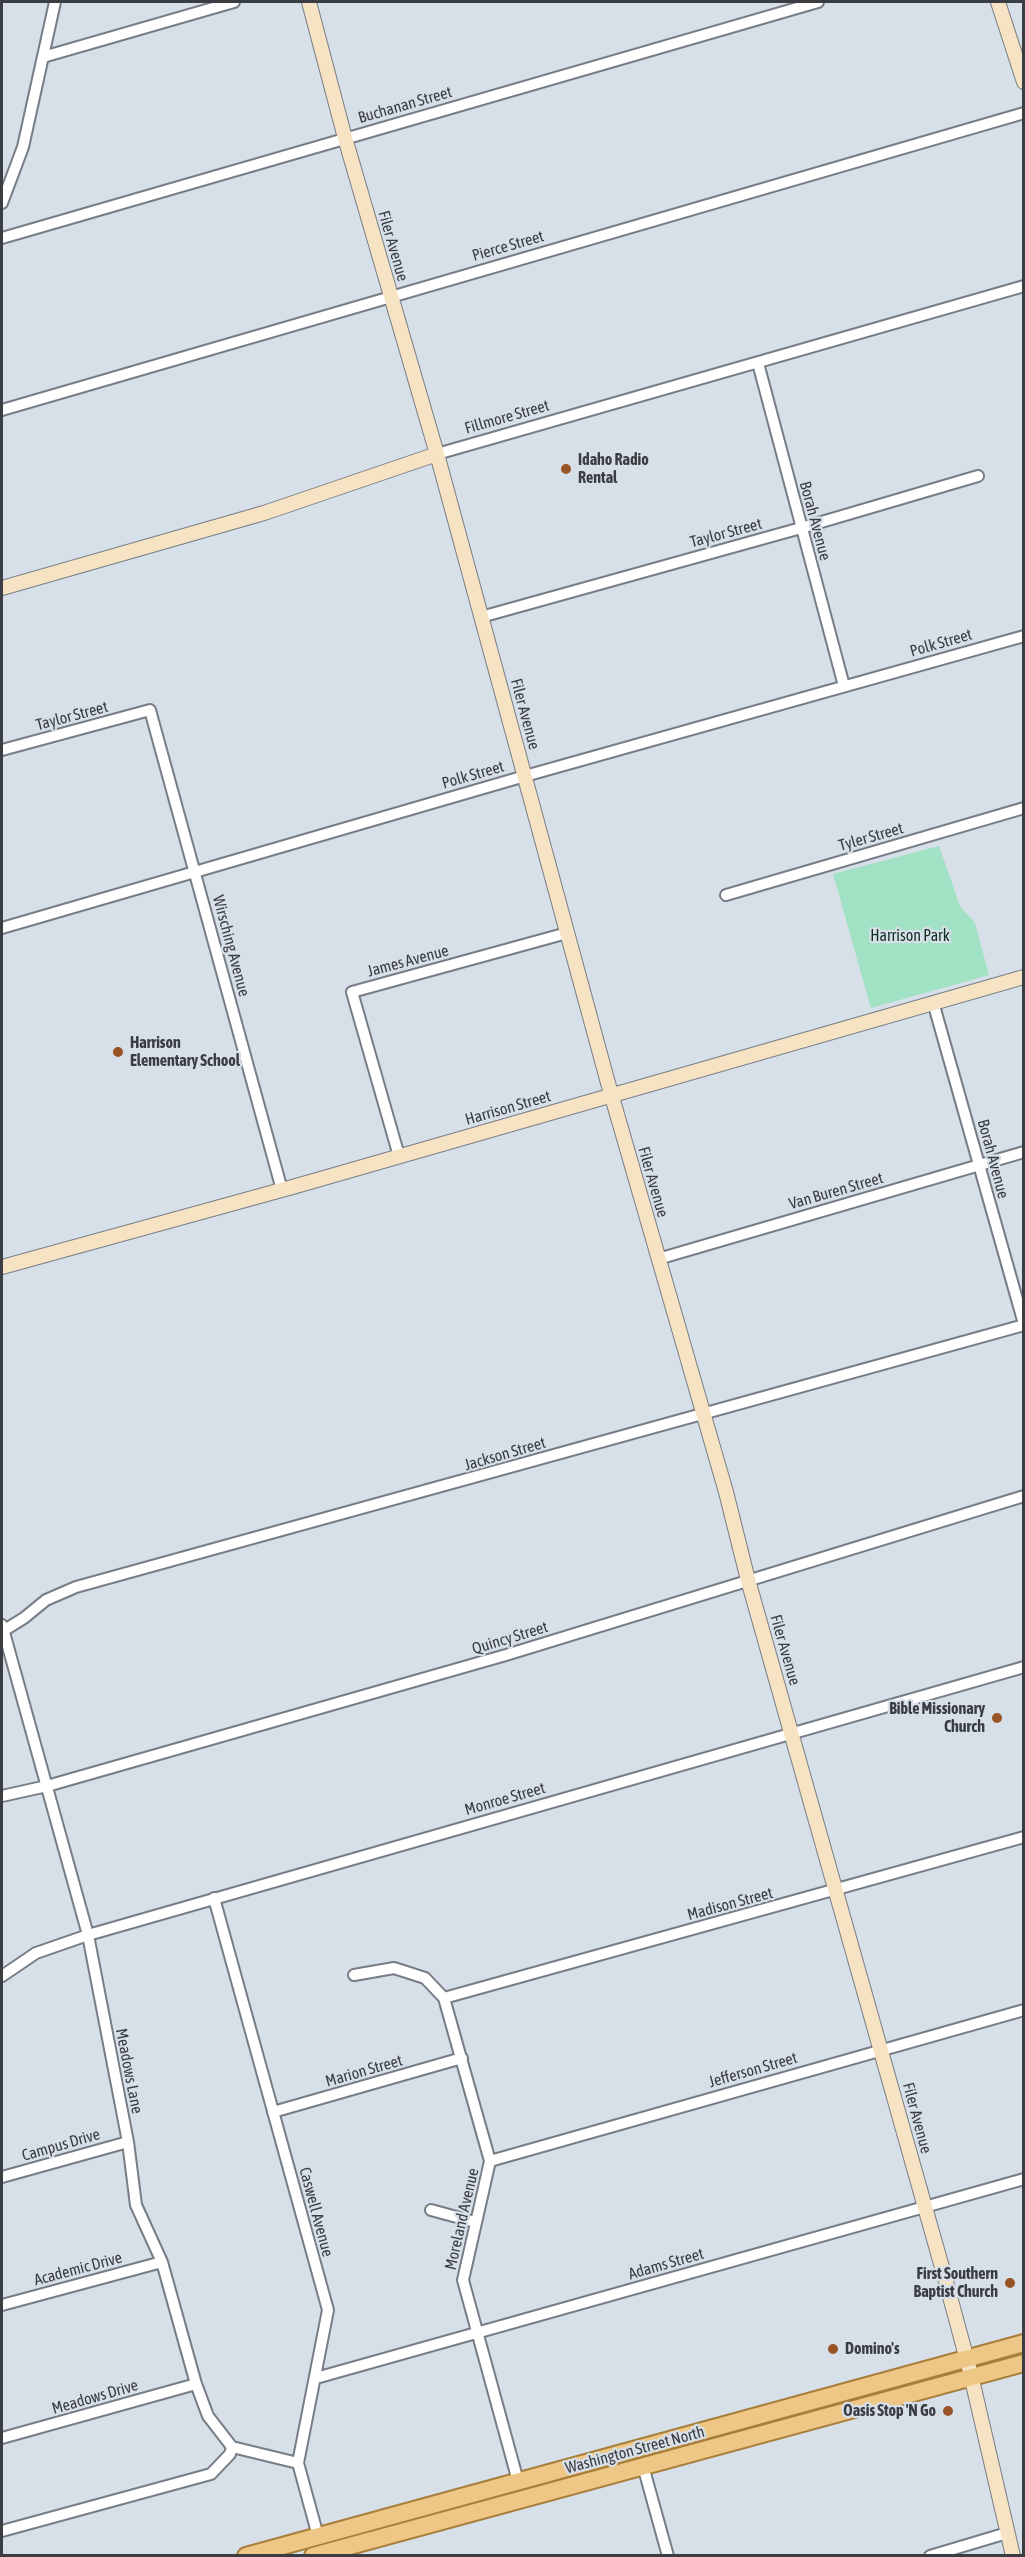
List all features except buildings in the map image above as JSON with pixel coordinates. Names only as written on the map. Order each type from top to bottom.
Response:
[{"type":"main road","name":"Washington Street North","points":[[315,2555],[643,2466],[969,2369],[1023,2343]]},
{"type":"main road","name":"Washington Street North","points":[[246,2556],[518,2481],[969,2369],[1023,2362]]},
{"type":"street","points":[[2,203],[22,147],[55,2]]},
{"type":"street","points":[[43,57],[234,2]]},
{"type":"street","name":"Filer Avenue","points":[[309,2],[345,138],[437,454],[611,1095],[726,1492],[748,1580],[925,2207],[969,2369],[1013,2556]]},
{"type":"street","name":"Buchanan Street","points":[[2,238],[818,2]]},
{"type":"street","points":[[998,2],[1023,82]]},
{"type":"street","name":"Pierce Street","points":[[2,410],[1023,113]]},
{"type":"street","name":"Fillmore Street","points":[[2,588],[264,513],[437,454],[1023,286]]},
{"type":"street","name":"Borah Avenue","points":[[758,363],[844,686]]},
{"type":"street","name":"Taylor Street","points":[[481,617],[978,476]]},
{"type":"street","name":"Polk Street","points":[[2,928],[525,776],[1023,636]]},
{"type":"street","name":"Taylor Street","points":[[2,750],[150,710]]},
{"type":"street","name":"Wirsching Avenue","points":[[150,710],[282,1190]]},
{"type":"street","name":"Tyler Street","points":[[726,895],[1023,808]]},
{"type":"street","name":"James Avenue","points":[[399,1156],[352,992],[567,933]]},
{"type":"street","name":"Harrison Street","points":[[2,1267],[282,1190],[1023,978]]},
{"type":"street","name":"Borah Avenue","points":[[933,1002],[1023,1324]]},
{"type":"street","name":"Van Buren Street","points":[[658,1259],[1023,1152]]},
{"type":"street","name":"Jackson Street","points":[[2,1628],[24,1618],[46,1600],[76,1587],[337,1517],[1023,1324]]},
{"type":"street","name":"Quincy Street","points":[[2,1796],[47,1786],[506,1655],[1023,1496]]},
{"type":"street","name":"Meadows Lane","points":[[2,1628],[88,1935],[128,2142],[136,2205],[162,2262],[196,2384],[208,2416],[232,2447]]},
{"type":"street","name":"Monroe Street","points":[[2,1976],[36,1953],[88,1935],[1023,1667]]},
{"type":"street","name":"Madison Street","points":[[444,1998],[1023,1837]]},
{"type":"street","name":"Caswell Avenue","points":[[214,1898],[328,2310],[298,2463],[318,2536]]},
{"type":"street","points":[[354,1975],[394,1968],[425,1977],[444,1998]]},
{"type":"street","name":"Moreland Avenue","points":[[444,1998],[490,2161],[463,2280],[518,2481]]},
{"type":"street","name":"Jefferson Street","points":[[490,2161],[1023,2010]]},
{"type":"street","name":"Marion Street","points":[[273,2112],[462,2058]]},
{"type":"street","name":"Campus Drive","points":[[2,2177],[128,2142]]},
{"type":"street","name":"Adams Street","points":[[316,2378],[1023,2179]]},
{"type":"street","points":[[431,2210],[475,2222]]},
{"type":"street","name":"Academic Drive","points":[[2,2306],[162,2262]]},
{"type":"street","name":"Meadows Drive","points":[[2,2438],[196,2384]]},
{"type":"street","points":[[2,2531],[211,2474],[230,2454],[232,2447],[298,2463]]},
{"type":"street","points":[[643,2466],[668,2556]]},
{"type":"street","points":[[930,2556],[1008,2533]]},
{"type":"green space","name":"Harrison Park","points":[[939,846],[960,906],[975,923],[989,975],[871,1008],[833,874]]},
{"type":"place","name":"Idaho Radio Rental","points":[[566,469]]},
{"type":"place","name":"Harrison Elementary School","points":[[118,1052]]},
{"type":"place","name":"Bible Missionary Church","points":[[997,1718]]},
{"type":"place","name":"First Southern Baptist Church","points":[[1010,2283]]},
{"type":"place","name":"Domino's","points":[[833,2349]]},
{"type":"place","name":"Oasis Stop 'N Go","points":[[948,2411]]}]
